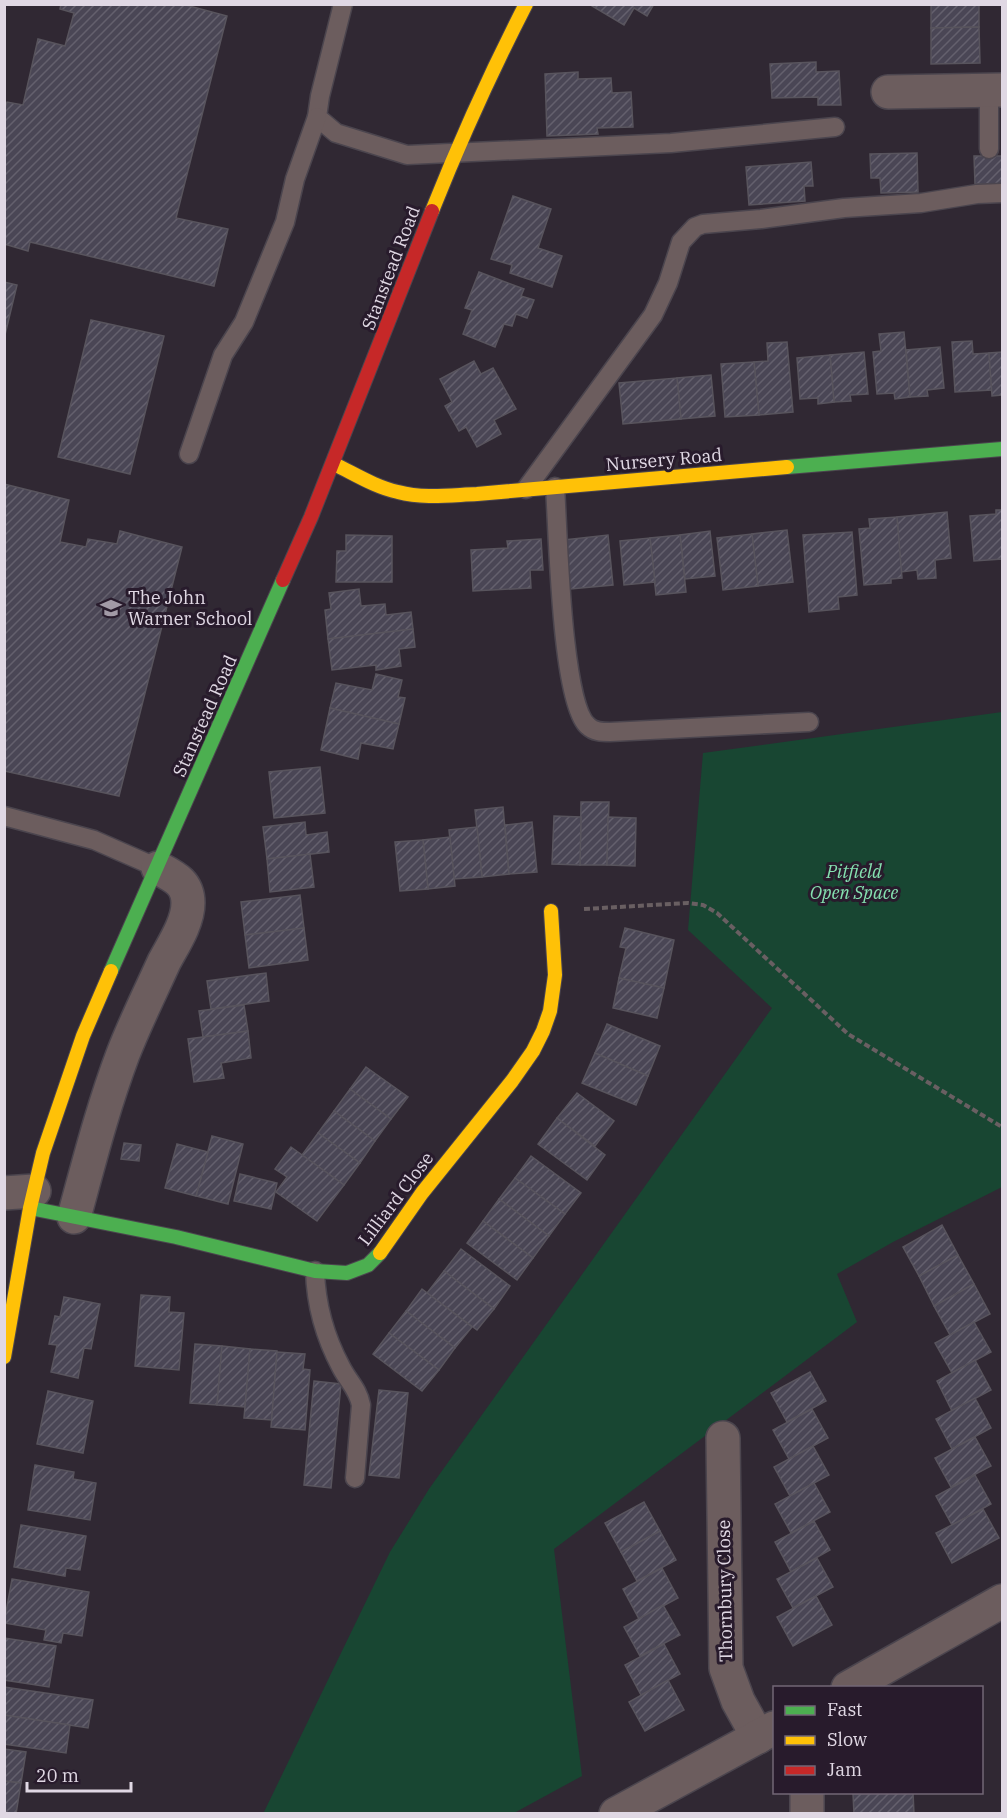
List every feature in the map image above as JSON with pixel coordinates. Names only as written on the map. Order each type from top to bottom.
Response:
[{"type":"street","name":"Stanstead Road","points":[[4,1357],[23,1198],[83,1036],[261,635],[334,464],[456,152],[526,4]]},
{"type":"street","points":[[888,92],[996,90]]},
{"type":"street","name":"Nursery Road","points":[[334,464],[382,487],[406,494],[438,496],[1002,449]]},
{"type":"street","points":[[74,1216],[98,1130],[123,1054],[184,921],[188,906],[187,891],[181,880],[158,868]]},
{"type":"street","name":"Lilliard Close","points":[[23,1198],[74,1216],[241,1252],[315,1271],[347,1273],[368,1265],[385,1248],[422,1193],[512,1081],[543,1031],[553,994],[555,975],[551,911]]},
{"type":"street","name":"Thornbury Close","points":[[723,1438],[726,1668],[734,1694],[766,1733]]},
{"type":"street","points":[[852,1686],[1002,1601]]},
{"type":"street","points":[[616,1814],[766,1733]]},
{"type":"street","points":[[807,1794],[807,1814]]},
{"type":"lane","points":[[189,454],[223,355],[244,322],[285,222],[295,179],[317,117],[343,4]]},
{"type":"lane","points":[[989,148],[996,90]]},
{"type":"lane","points":[[317,117],[336,133],[407,155],[671,143],[836,127]]},
{"type":"lane","points":[[526,489],[653,315],[668,283],[681,242],[695,227],[712,223],[844,208],[921,203],[977,194],[1002,193]]},
{"type":"lane","points":[[555,487],[567,661],[576,705],[587,726],[601,732],[610,732],[809,722]]},
{"type":"lane","points":[[4,816],[94,840],[158,868]]},
{"type":"lane","points":[[315,1271],[317,1302],[325,1330],[343,1371],[360,1395],[355,1478]]},
{"type":"path","points":[[551,911],[672,903],[703,905],[717,913],[848,1034],[1002,1127]]},
{"type":"green space","name":"Pitfield Open Space","points":[[1002,712],[1002,1187],[893,1242],[837,1274],[857,1322],[554,1549],[582,1776],[514,1813],[263,1814],[390,1552],[429,1489],[772,1008],[688,930],[703,753]]},
{"type":"building","points":[[61,4],[182,4],[227,16],[176,218],[228,229],[214,286],[30,242],[28,251],[4,244],[4,110],[7,102],[23,105],[38,39],[65,46],[74,13],[60,9]]},
{"type":"building","points":[[593,4],[654,4],[647,16],[634,8],[624,25],[592,6]]},
{"type":"building","points":[[931,4],[979,4],[979,27],[931,28]]},
{"type":"building","points":[[979,27],[980,63],[931,64],[931,28]]},
{"type":"building","points":[[816,62],[816,72],[839,71],[841,105],[818,105],[818,97],[772,98],[770,64]]},
{"type":"building","points":[[578,72],[578,79],[611,78],[612,93],[631,92],[633,127],[597,128],[598,134],[547,136],[545,74]]},
{"type":"building","points":[[917,153],[918,192],[881,193],[880,178],[871,178],[870,154]]},
{"type":"building","points":[[974,156],[1002,156],[1002,184],[975,184]]},
{"type":"building","points":[[811,162],[813,186],[804,186],[805,201],[749,205],[746,167]]},
{"type":"building","points":[[513,196],[551,209],[538,248],[562,256],[552,287],[510,273],[512,265],[491,259]]},
{"type":"building","points":[[479,272],[524,289],[521,296],[534,300],[527,318],[516,314],[512,326],[504,324],[495,347],[463,334],[472,310],[465,308]]},
{"type":"building","points":[[4,282],[17,285],[4,339]]},
{"type":"building","points":[[91,320],[164,336],[130,474],[58,457]]},
{"type":"building","points":[[904,332],[910,397],[895,399],[894,393],[877,394],[873,352],[881,351],[879,334]]},
{"type":"building","points":[[972,341],[973,354],[989,353],[992,390],[955,392],[952,342]]},
{"type":"building","points":[[787,342],[793,412],[759,415],[754,362],[768,361],[767,343]]},
{"type":"building","points":[[940,347],[944,388],[927,390],[928,396],[910,397],[906,350]]},
{"type":"building","points":[[864,352],[868,394],[850,395],[851,401],[834,402],[830,355]]},
{"type":"building","points":[[1002,352],[1002,395],[992,396],[989,353]]},
{"type":"building","points":[[830,355],[834,402],[818,404],[818,398],[800,399],[797,358]]},
{"type":"building","points":[[474,361],[481,374],[493,368],[516,409],[494,420],[501,434],[477,447],[466,427],[459,431],[445,406],[452,402],[440,379]]},
{"type":"building","points":[[754,362],[759,415],[725,417],[721,364]]},
{"type":"building","points":[[711,375],[715,416],[681,419],[677,378]]},
{"type":"building","points":[[677,378],[681,419],[623,424],[619,383]]},
{"type":"building","points":[[4,484],[69,500],[60,542],[86,547],[88,539],[117,544],[120,531],[182,547],[119,796],[4,771]]},
{"type":"building","points":[[996,510],[1002,510],[1002,559],[974,561],[970,516],[996,514]]},
{"type":"building","points":[[947,512],[951,558],[935,560],[936,578],[918,579],[917,570],[901,572],[897,517]]},
{"type":"building","points":[[897,517],[902,578],[891,579],[891,583],[864,585],[859,529],[870,528],[869,519]]},
{"type":"building","points":[[787,530],[793,582],[758,586],[752,534]]},
{"type":"building","points":[[710,531],[715,576],[685,579],[680,535]]},
{"type":"building","points":[[852,532],[857,595],[838,597],[839,609],[809,612],[803,535]]},
{"type":"building","points":[[752,534],[758,586],[723,590],[717,538]]},
{"type":"building","points":[[346,535],[392,536],[392,582],[336,582],[337,551],[346,551]]},
{"type":"building","points":[[608,535],[613,585],[560,590],[555,541]]},
{"type":"building","points":[[680,535],[686,592],[656,595],[650,538]]},
{"type":"building","points":[[650,538],[655,582],[624,585],[620,541]]},
{"type":"building","points":[[541,539],[543,570],[530,570],[531,588],[473,591],[471,550],[508,548],[507,541]]},
{"type":"building","points":[[359,589],[361,606],[385,604],[386,615],[411,612],[413,629],[328,639],[325,610],[331,609],[329,593]]},
{"type":"building","points":[[413,629],[415,647],[399,649],[401,666],[376,670],[376,665],[332,670],[328,639]]},
{"type":"building","points":[[376,674],[402,680],[398,697],[405,698],[399,724],[330,708],[336,683],[372,690]]},
{"type":"building","points":[[330,708],[399,724],[393,749],[361,743],[358,759],[321,750]]},
{"type":"building","points":[[320,767],[325,813],[274,818],[269,772]]},
{"type":"building","points":[[581,802],[609,802],[607,865],[580,865]]},
{"type":"building","points":[[503,807],[509,874],[482,877],[475,810]]},
{"type":"building","points":[[554,816],[581,817],[580,865],[552,864]]},
{"type":"building","points":[[608,817],[636,818],[635,866],[607,865]]},
{"type":"building","points":[[305,822],[306,835],[327,832],[329,852],[267,859],[263,827]]},
{"type":"building","points":[[532,822],[537,872],[509,874],[505,825]]},
{"type":"building","points":[[477,827],[482,877],[454,879],[449,830]]},
{"type":"building","points":[[450,837],[455,886],[428,889],[423,840]]},
{"type":"building","points":[[423,840],[428,889],[400,891],[395,842]]},
{"type":"building","points":[[310,854],[314,887],[270,892],[267,859]]},
{"type":"building","points":[[300,895],[304,928],[245,935],[241,902]]},
{"type":"building","points":[[304,928],[308,960],[249,968],[245,935]]},
{"type":"building","points":[[625,928],[674,940],[664,988],[619,978],[626,948],[620,947]]},
{"type":"building","points":[[266,973],[269,1001],[211,1009],[207,981]]},
{"type":"building","points":[[619,978],[664,988],[657,1018],[613,1008]]},
{"type":"building","points":[[244,1005],[248,1031],[203,1037],[199,1011]]},
{"type":"building","points":[[607,1024],[660,1046],[648,1076],[595,1053]]},
{"type":"building","points":[[248,1031],[251,1058],[221,1063],[224,1078],[194,1082],[188,1039]]},
{"type":"building","points":[[595,1053],[648,1076],[636,1105],[582,1083]]},
{"type":"building","points":[[366,1067],[408,1097],[391,1119],[350,1089]]},
{"type":"building","points":[[350,1089],[391,1119],[375,1141],[334,1111]]},
{"type":"building","points":[[577,1093],[614,1121],[595,1146],[557,1118]]},
{"type":"building","points":[[334,1111],[375,1141],[360,1163],[318,1133]]},
{"type":"building","points":[[557,1118],[605,1155],[587,1180],[538,1144]]},
{"type":"building","points":[[318,1133],[360,1163],[344,1185],[302,1155]]},
{"type":"building","points":[[212,1136],[243,1144],[228,1204],[196,1196]]},
{"type":"building","points":[[124,1143],[141,1145],[139,1161],[121,1159]]},
{"type":"building","points":[[177,1144],[208,1152],[196,1196],[165,1188]]},
{"type":"building","points":[[291,1147],[344,1185],[317,1221],[276,1192],[287,1177],[275,1169]]},
{"type":"building","points":[[531,1156],[581,1193],[565,1214],[515,1178]]},
{"type":"building","points":[[240,1174],[277,1183],[271,1209],[234,1201]]},
{"type":"building","points":[[515,1178],[565,1214],[549,1236],[499,1199]]},
{"type":"building","points":[[499,1199],[549,1236],[533,1258],[483,1221]]},
{"type":"building","points":[[483,1221],[533,1258],[517,1280],[467,1243]]},
{"type":"building","points":[[942,1225],[958,1255],[919,1276],[903,1247]]},
{"type":"building","points":[[461,1249],[510,1286],[494,1309],[444,1271]]},
{"type":"building","points":[[958,1255],[974,1284],[934,1306],[919,1276]]},
{"type":"building","points":[[444,1271],[494,1309],[477,1330],[427,1293]]},
{"type":"building","points":[[974,1284],[990,1314],[950,1335],[934,1306]]},
{"type":"building","points":[[422,1289],[472,1327],[455,1348],[406,1311]]},
{"type":"building","points":[[141,1295],[170,1297],[169,1312],[184,1313],[179,1370],[135,1366]]},
{"type":"building","points":[[64,1297],[100,1304],[91,1349],[84,1348],[78,1378],[51,1372],[57,1345],[49,1344],[55,1316],[60,1317]]},
{"type":"building","points":[[406,1311],[455,1348],[439,1370],[389,1333]]},
{"type":"building","points":[[974,1322],[991,1352],[952,1373],[935,1343]]},
{"type":"building","points":[[389,1333],[439,1370],[422,1391],[373,1354]]},
{"type":"building","points":[[195,1344],[222,1346],[217,1405],[190,1403]]},
{"type":"building","points":[[222,1346],[250,1349],[245,1407],[217,1405]]},
{"type":"building","points":[[250,1349],[277,1351],[272,1420],[244,1418]]},
{"type":"building","points":[[277,1352],[305,1354],[303,1369],[310,1370],[305,1430],[271,1427]]},
{"type":"building","points":[[975,1360],[991,1390],[952,1411],[937,1381]]},
{"type":"building","points":[[810,1372],[826,1401],[787,1422],[771,1393]]},
{"type":"building","points":[[314,1381],[341,1384],[331,1488],[304,1485]]},
{"type":"building","points":[[379,1390],[408,1393],[399,1478],[369,1475]]},
{"type":"building","points":[[48,1391],[93,1401],[83,1453],[37,1444]]},
{"type":"building","points":[[975,1398],[991,1428],[952,1449],[936,1419]]},
{"type":"building","points":[[812,1409],[828,1438],[789,1459],[773,1430]]},
{"type":"building","points":[[975,1437],[991,1466],[951,1487],[935,1458]]},
{"type":"building","points":[[813,1446],[829,1475],[790,1496],[774,1467]]},
{"type":"building","points":[[35,1465],[74,1472],[73,1479],[96,1483],[90,1520],[28,1510]]},
{"type":"building","points":[[975,1475],[991,1504],[952,1525],[936,1496]]},
{"type":"building","points":[[814,1483],[830,1512],[791,1533],[775,1504]]},
{"type":"building","points":[[644,1502],[660,1531],[621,1552],[605,1523]]},
{"type":"building","points":[[983,1509],[999,1538],[952,1563],[936,1533]]},
{"type":"building","points":[[814,1521],[830,1550],[791,1572],[775,1542]]},
{"type":"building","points":[[21,1525],[86,1536],[80,1570],[66,1568],[65,1576],[14,1567]]},
{"type":"building","points":[[660,1531],[676,1560],[637,1581],[621,1552]]},
{"type":"building","points":[[817,1558],[833,1587],[793,1608],[777,1579]]},
{"type":"building","points":[[662,1568],[678,1598],[639,1619],[623,1589]]},
{"type":"building","points":[[12,1579],[89,1592],[82,1636],[63,1633],[61,1643],[44,1640],[46,1630],[4,1623]]},
{"type":"building","points":[[816,1596],[832,1625],[793,1646],[777,1617]]},
{"type":"building","points":[[663,1605],[680,1635],[640,1656],[624,1627]]},
{"type":"building","points":[[4,1638],[56,1646],[49,1687],[4,1680]]},
{"type":"building","points":[[664,1644],[680,1674],[641,1695],[625,1665]]},
{"type":"building","points":[[668,1680],[684,1710],[645,1731],[629,1702]]},
{"type":"building","points":[[4,1687],[93,1700],[88,1728],[4,1715]]},
{"type":"building","points":[[4,1715],[70,1725],[66,1753],[4,1744]]},
{"type":"building","points":[[4,1749],[26,1752],[21,1783],[4,1781]]},
{"type":"building","points":[[4,1781],[21,1783],[16,1814],[4,1813]]},
{"type":"building","points":[[853,1794],[913,1794],[914,1814],[854,1814]]},
{"type":"traffic: fast","points":[[787,467],[1002,449]]},
{"type":"traffic: fast","points":[[111,971],[283,580]]},
{"type":"traffic: fast","points":[[30,1208],[176,1237],[315,1271],[347,1273],[368,1265],[380,1253]]},
{"type":"traffic: slow","points":[[432,211],[476,107],[526,4]]},
{"type":"traffic: slow","points":[[334,464],[390,490],[428,496],[477,494],[787,467]]},
{"type":"traffic: slow","points":[[380,1253],[422,1193],[512,1081],[533,1051],[550,1011],[555,975],[551,911]]},
{"type":"traffic: slow","points":[[4,1357],[30,1208],[43,1153],[83,1036],[111,971]]},
{"type":"traffic: jam","points":[[283,580],[311,517],[432,211]]},
{"type":"place","name":"The John Warner School","points":[[111,608]]}]
